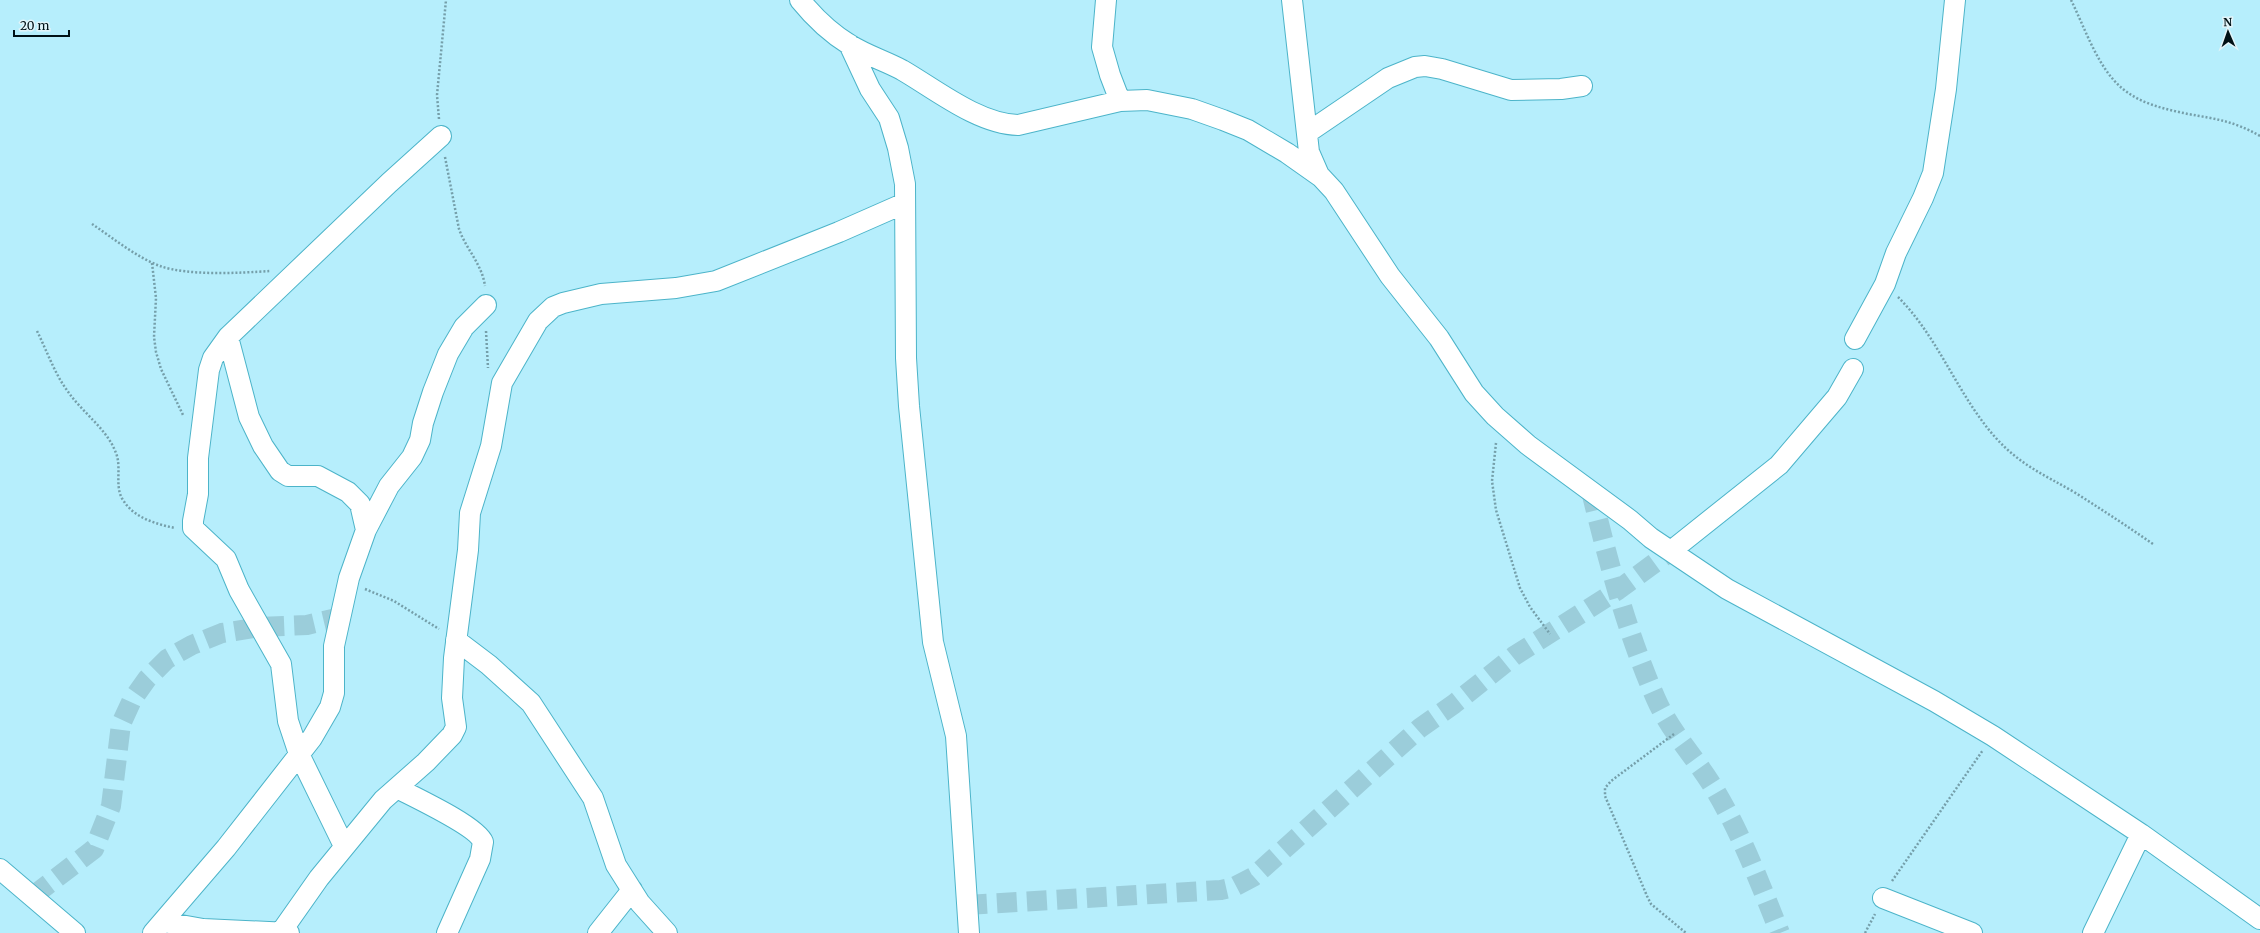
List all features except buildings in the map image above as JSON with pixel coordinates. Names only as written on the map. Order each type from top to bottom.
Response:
[{"type":"street","points":[[800,0],[849,44],[902,70],[968,109],[1003,123],[1018,125],[1120,101],[1147,100],[1192,109],[1223,120],[1248,130],[1287,153],[1321,178],[1343,204],[1390,276],[1439,338],[1474,393],[1495,416],[1549,461],[1671,551],[1727,589],[1934,701],[1993,736],[2141,834],[2260,919]]},
{"type":"street","points":[[1106,0],[1102,47],[1110,75],[1120,101]]},
{"type":"street","points":[[1292,0],[1309,152],[1321,178]]},
{"type":"street","points":[[1855,339],[1885,284],[1896,253],[1923,198],[1933,172],[1945,97],[1955,0]]},
{"type":"street","points":[[849,44],[870,89],[889,118],[902,164],[905,203],[906,358],[909,406],[933,642],[956,736],[969,933]]},
{"type":"street","points":[[1306,133],[1388,78],[1415,67],[1425,66],[1442,69],[1511,90],[1561,89],[1582,86]]},
{"type":"street","points":[[344,846],[299,754],[288,721],[281,664],[239,590],[226,559],[193,528],[198,494],[198,458],[210,370],[213,358],[228,337],[388,183],[441,136]]},
{"type":"street","points":[[158,927],[285,933],[344,846],[383,800],[447,741],[456,727],[452,691],[456,640],[468,550],[470,513],[491,446],[499,396],[506,377],[538,321],[553,307],[601,294],[676,288],[716,281],[839,232],[905,203]]},
{"type":"street","points":[[158,927],[226,848],[312,738],[330,707],[334,693],[334,646],[349,582],[366,530],[389,486],[412,457],[420,440],[423,423],[433,392],[448,354],[464,327],[486,305]]},
{"type":"street","points":[[228,337],[249,417],[263,446],[280,471],[288,476],[318,476],[348,492],[360,504],[366,530]]},
{"type":"street","points":[[1671,551],[1778,465],[1837,397],[1853,369]]},
{"type":"street","points":[[456,640],[524,695],[555,736],[593,798],[616,865],[640,903],[667,933]]},
{"type":"street","points":[[397,788],[477,832],[483,842],[480,859],[447,933]]},
{"type":"street","points":[[2093,933],[2141,834]]},
{"type":"street","points":[[0,869],[75,933]]},
{"type":"street","points":[[598,933],[632,890]]},
{"type":"street","points":[[1883,898],[1972,933]]},
{"type":"path","points":[[446,0],[437,95],[441,136],[459,229],[463,240],[481,268],[484,278],[488,371]]},
{"type":"path","points":[[2071,0],[2087,35],[2106,69],[2122,89],[2140,100],[2160,108],[2221,119],[2260,136]]},
{"type":"path","points":[[92,224],[152,263],[162,267],[188,271],[241,273],[277,270],[304,265]]},
{"type":"path","points":[[152,263],[156,298],[154,337],[156,352],[161,369],[185,419]]},
{"type":"path","points":[[1885,284],[1923,326],[1978,417],[2013,456],[2032,470],[2108,513],[2153,544]]},
{"type":"path","points":[[37,331],[67,390],[105,436],[116,452],[119,491],[123,501],[144,519],[151,522],[175,528],[193,528]]},
{"type":"path","points":[[1495,416],[1496,453],[1492,481],[1496,510],[1520,588],[1530,607],[1550,634]]},
{"type":"path","points":[[349,582],[394,601],[425,619],[456,640]]},
{"type":"path","points":[[1674,734],[1611,781],[1605,788],[1605,796],[1651,904],[1686,933]]},
{"type":"path","points":[[1865,933],[1898,870],[1993,736]]},
{"type":"tunnel","points":[[1591,491],[1604,544],[1627,623],[1656,699],[1676,734],[1708,778],[1725,807],[1750,860],[1780,933]]},
{"type":"tunnel","points":[[967,905],[1221,890],[1234,887],[1253,877],[1420,728],[1454,704],[1514,656],[1618,590],[1671,551]]},
{"type":"tunnel","points":[[33,896],[94,849],[111,806],[121,724],[132,700],[147,679],[167,659],[192,645],[222,633],[260,627],[307,625],[341,617]]}]
